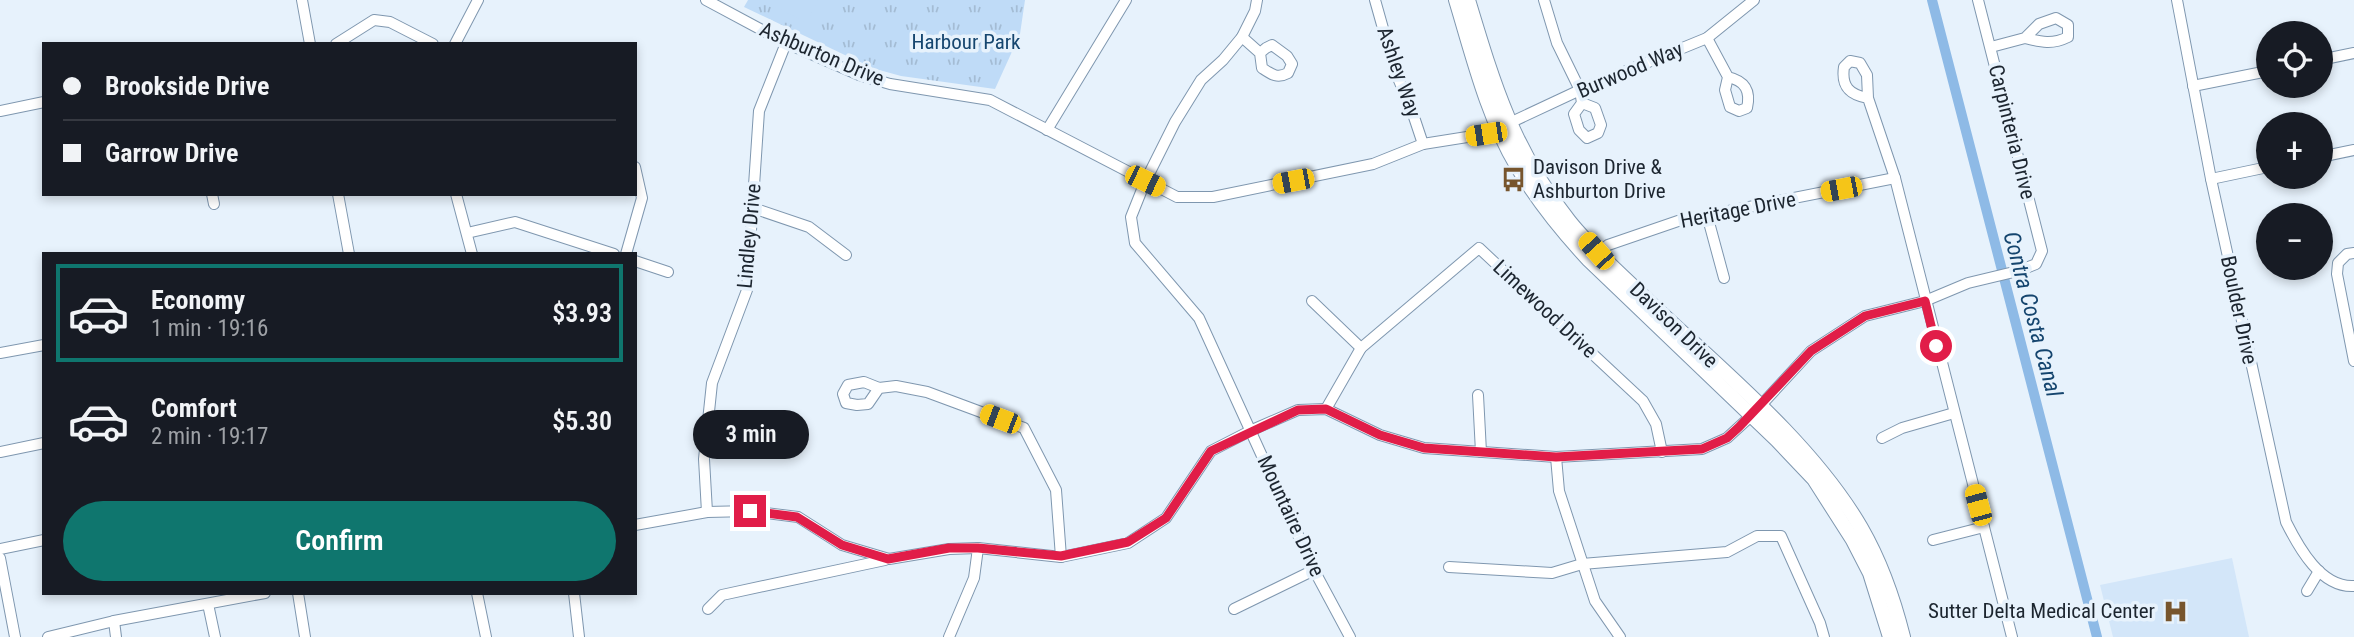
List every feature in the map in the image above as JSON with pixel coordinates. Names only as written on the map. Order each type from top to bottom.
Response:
[{"type":"main road","name":"Davison Drive","points":[[1456,0],[1479,79],[1544,188],[1592,256],[1827,477],[1862,529],[1880,568],[1903,637]]},
{"type":"main road","name":"Davison Drive","points":[[1468,0],[1504,125]]},
{"type":"main road","name":"Davison Drive","points":[[1755,411],[1814,479],[1853,540],[1878,596],[1890,637]]},
{"type":"street","points":[[303,0],[310,42]]},
{"type":"street","points":[[457,42],[478,0]]},
{"type":"street","name":"Ashburton Drive","points":[[706,0],[786,43],[859,75],[890,84],[990,100],[1177,197],[1213,197],[1373,164],[1423,144],[1486,134],[1504,125]]},
{"type":"street","points":[[1047,130],[1126,0]]},
{"type":"street","name":"Mountaire Drive","points":[[1257,0],[1255,11],[1242,37],[1202,80],[1175,122],[1145,181],[1132,217],[1135,243],[1199,318],[1314,570],[1350,637]]},
{"type":"street","name":"Ashley Way","points":[[1375,0],[1395,71],[1423,144]]},
{"type":"street","points":[[1544,0],[1557,43],[1580,90],[1582,103]]},
{"type":"street","name":"Burwood Way","points":[[1504,125],[1580,90],[1707,38],[1754,0]]},
{"type":"street","name":"Carpinteria Drive","points":[[1925,301],[1984,278],[2036,264],[2042,251],[1978,0]]},
{"type":"street","name":"Boulder Drive","points":[[2177,0],[2211,179],[2286,522],[2298,546],[2319,571],[2343,587],[2354,586]]},
{"type":"street","points":[[339,42],[374,20],[390,22],[429,42]]},
{"type":"street","points":[[1242,37],[1260,53]]},
{"type":"street","points":[[1707,38],[1728,77]]},
{"type":"street","points":[[1991,47],[2025,38]]},
{"type":"street","name":"Lindley Drive","points":[[707,512],[704,459],[712,383],[747,290],[759,111],[786,43]]},
{"type":"street","points":[[2333,57],[2354,53]]},
{"type":"street","points":[[2193,86],[2256,73]]},
{"type":"street","points":[[1868,99],[1895,178],[2012,637]]},
{"type":"street","points":[[0,110],[42,102]]},
{"type":"street","points":[[2333,154],[2354,150]]},
{"type":"street","points":[[2211,179],[2256,170]]},
{"type":"street","points":[[627,252],[642,198],[637,176]]},
{"type":"street","name":"Heritage Drive","points":[[1592,256],[1608,244],[1678,221],[1895,178]]},
{"type":"street","points":[[338,196],[349,252]]},
{"type":"street","points":[[457,196],[472,252]]},
{"type":"street","points":[[753,208],[809,227],[846,255]]},
{"type":"street","points":[[1707,215],[1724,278]]},
{"type":"street","points":[[467,233],[515,222],[608,252]]},
{"type":"street","name":"Limewood Drive","points":[[1326,409],[1361,348],[1479,248],[1643,401],[1656,424],[1662,452]]},
{"type":"street","points":[[2354,253],[2347,254],[2338,262],[2337,274],[2354,361]]},
{"type":"street","points":[[637,262],[668,272]]},
{"type":"street","points":[[1312,301],[1361,348]]},
{"type":"street","points":[[708,609],[722,595],[949,548],[1061,556],[1128,542],[1166,518],[1211,451],[1298,410],[1326,409],[1380,435],[1424,448],[1556,457],[1702,449],[1727,438],[1811,351],[1865,316],[1925,301]]},
{"type":"street","points":[[0,353],[42,345]]},
{"type":"street","points":[[879,388],[896,386],[927,392],[1024,428],[1056,490],[1061,556]]},
{"type":"street","points":[[1478,395],[1482,452]]},
{"type":"street","points":[[1882,438],[1902,428],[1954,413]]},
{"type":"street","points":[[0,452],[42,443]]},
{"type":"street","points":[[1556,457],[1559,491],[1595,601],[1620,637]]},
{"type":"street","points":[[637,525],[707,512],[750,511],[797,517],[842,545],[888,559]]},
{"type":"street","points":[[1933,540],[1984,527]]},
{"type":"street","points":[[1449,567],[1552,573],[1582,564],[1727,552],[1757,537],[1781,536],[1824,637]]},
{"type":"street","points":[[0,549],[42,540]]},
{"type":"street","points":[[949,637],[974,578],[978,548]]},
{"type":"street","points":[[0,558],[15,637]]},
{"type":"street","points":[[1234,609],[1314,570]]},
{"type":"street","points":[[2307,590],[2319,571]]},
{"type":"street","points":[[48,637],[114,621],[255,595]]},
{"type":"street","points":[[298,595],[306,637]]},
{"type":"street","points":[[477,595],[486,637]]},
{"type":"street","points":[[574,595],[579,637]]},
{"type":"street","points":[[208,604],[215,637]]},
{"type":"street","points":[[114,621],[116,637]]},
{"type":"shaded area","name":"Sutter Delta Medical Center","points":[[2232,558],[2249,637],[2113,637],[2100,585]]},
{"type":"green space","name":"Harbour Park","points":[[748,0],[1025,0],[1020,34],[995,89],[901,76],[872,68],[744,7]]},
{"type":"green space","points":[[762,0],[818,0],[807,23]]},
{"type":"waterway","name":"Contra Costa Canal","points":[[1932,0],[2097,637]]},
{"type":"place","name":"Davison Drive & Ashburton Drive","points":[[1513,179]]},
{"type":"place","name":"Sutter Delta Medical Center","points":[[2175,611]]},
{"type":"route","points":[[750,511],[797,517],[842,545],[888,559],[949,548],[1061,556],[1128,542],[1166,518],[1211,451],[1298,410],[1326,409],[1380,435],[1424,448],[1556,457],[1702,449],[1727,438],[1811,351],[1865,316],[1925,301],[1936,346]]}]
